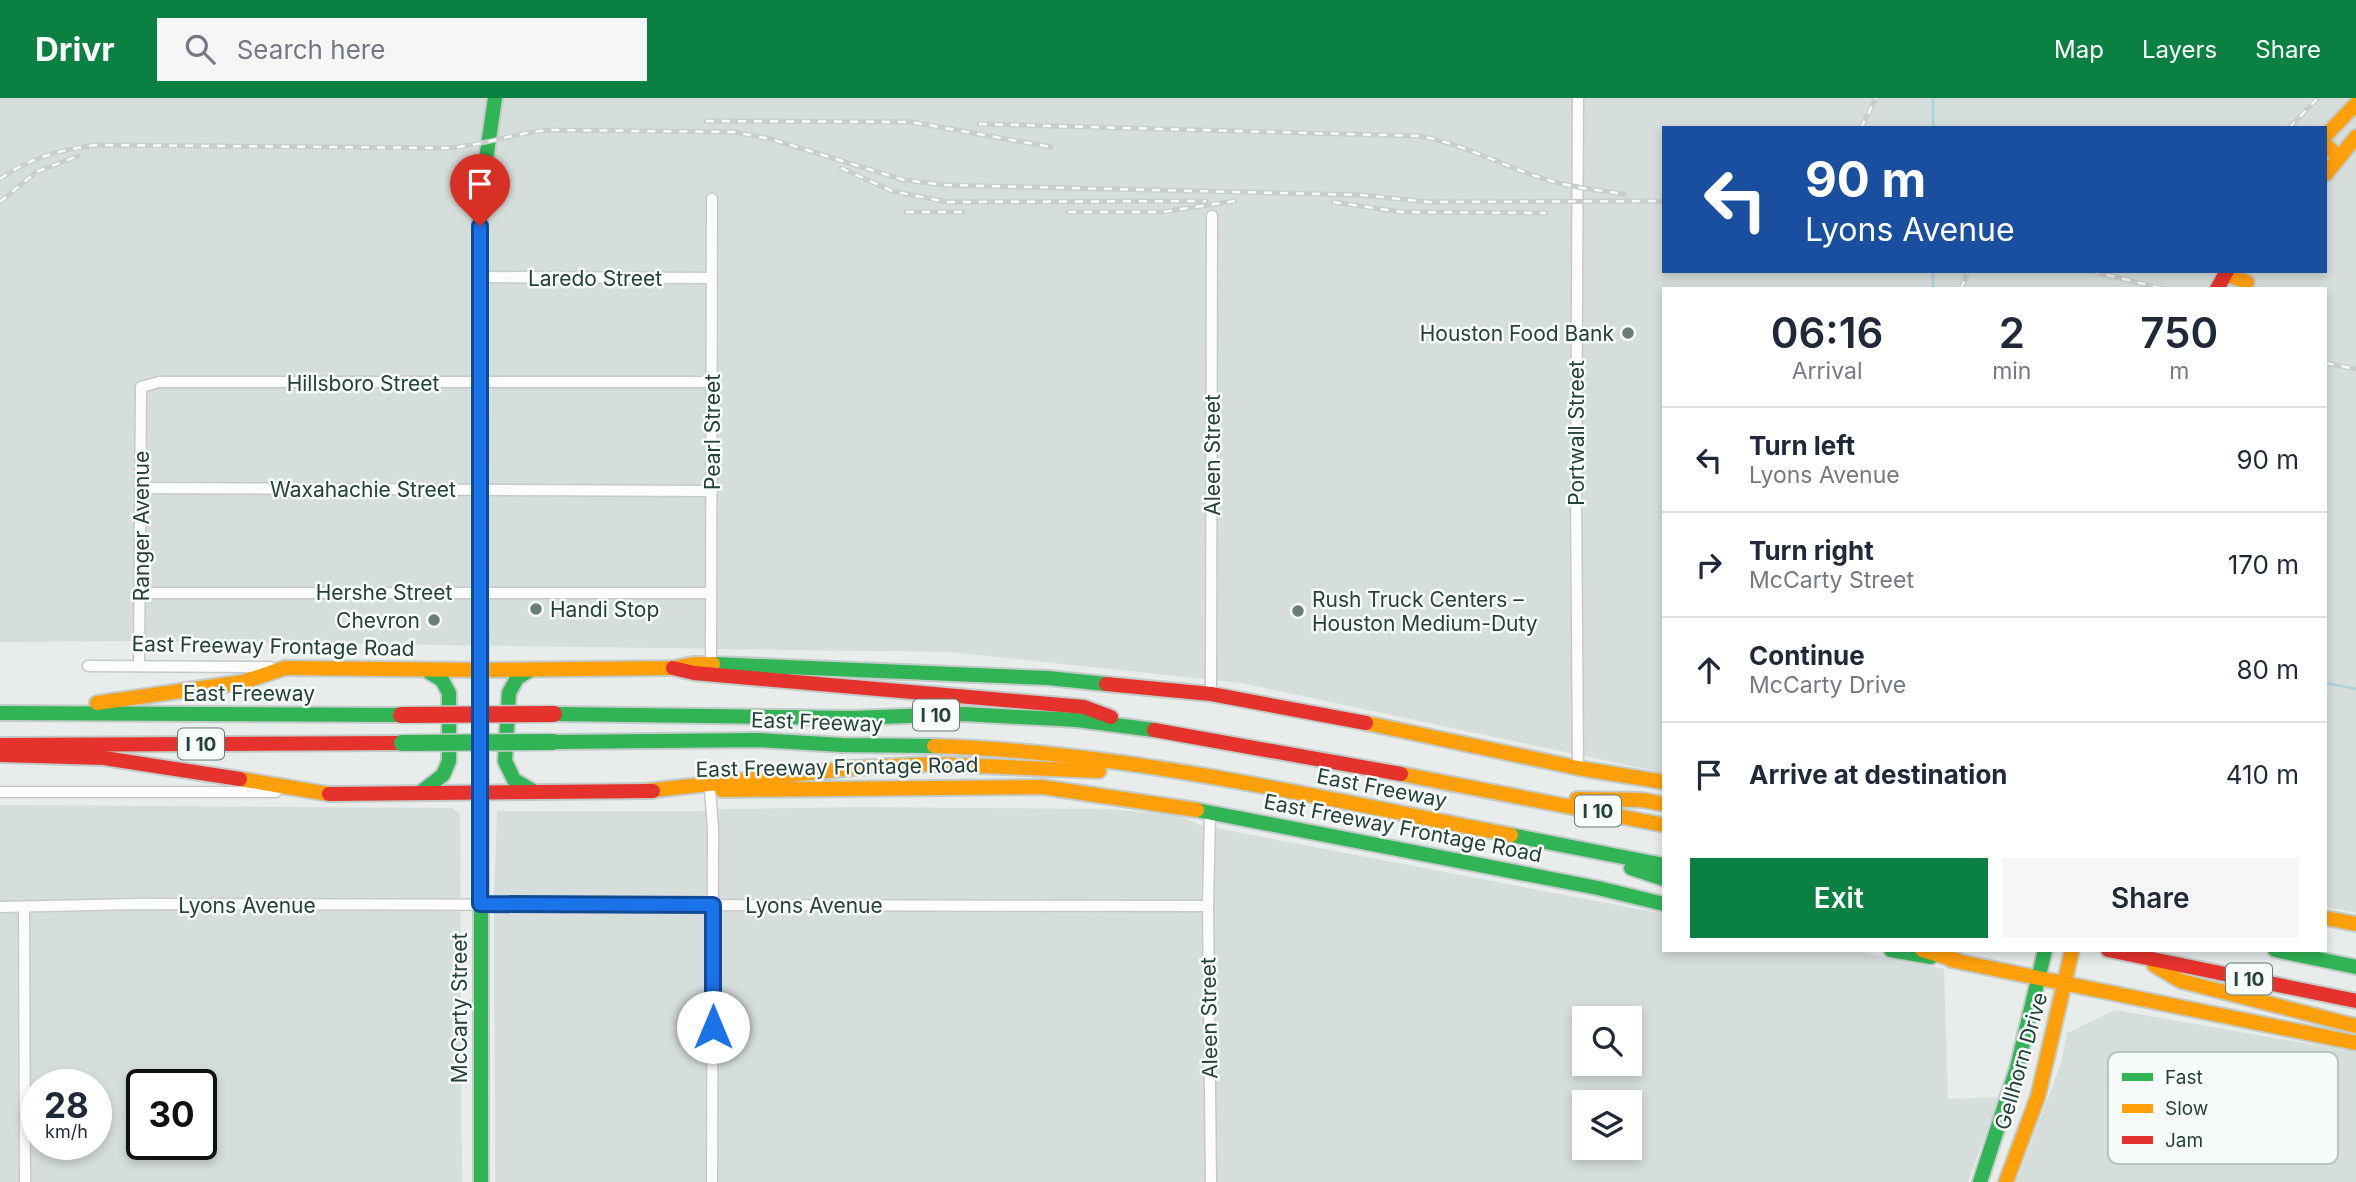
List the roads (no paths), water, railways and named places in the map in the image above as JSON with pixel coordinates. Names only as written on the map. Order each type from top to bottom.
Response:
[{"type":"main road","name":"McCarty Street","points":[[481,1182],[479,277],[480,201],[495,98]]},
{"type":"main road","points":[[2327,134],[2356,104]]},
{"type":"main road","points":[[2327,173],[2356,137]]},
{"type":"main road","points":[[2327,146],[2339,158]]},
{"type":"main road","points":[[2229,273],[2249,281]]},
{"type":"main road","name":"East Freeway Frontage Road","points":[[285,668],[531,670],[673,668],[711,664],[1036,677],[1211,694],[1341,718],[1578,768],[1662,782]]},
{"type":"main road","points":[[0,713],[155,696],[243,681],[285,668]]},
{"type":"main road","points":[[673,668],[694,673],[894,692],[1084,706],[1138,727]]},
{"type":"main road","points":[[417,669],[440,676],[446,682],[449,693],[449,761],[443,775],[419,793]]},
{"type":"main road","points":[[531,670],[517,678],[509,693],[505,761],[516,784],[539,793]]},
{"type":"main road","name":"East Freeway","points":[[0,713],[554,714],[851,718],[962,715],[1077,720],[1138,727],[1532,797],[1662,825]]},
{"type":"main road","name":"East Freeway","points":[[0,745],[759,740],[842,745],[980,747],[1106,760],[1204,776],[1662,865]]},
{"type":"main road","points":[[0,755],[126,761],[329,794]]},
{"type":"main road","points":[[645,791],[854,768],[932,764],[1204,776]]},
{"type":"main road","name":"East Freeway Frontage Road","points":[[329,794],[828,787],[1042,787],[1092,792],[1210,812],[1598,888],[1662,904]]},
{"type":"main road","points":[[1532,797],[1642,800],[1662,804]]},
{"type":"main road","points":[[1548,842],[1662,878]]},
{"type":"main road","points":[[2327,918],[2356,924]]},
{"type":"main road","points":[[1903,952],[2039,976],[2356,1043]]},
{"type":"main road","points":[[1929,952],[1959,961]]},
{"type":"main road","name":"Gellhorn Drive","points":[[1980,1182],[2001,1125],[2027,1033],[2045,952]]},
{"type":"main road","name":"Gellhorn Drive","points":[[2006,1182],[2041,1084],[2072,952]]},
{"type":"main road","name":"I 10","points":[[2118,952],[2356,1001]]},
{"type":"main road","name":"I 10","points":[[2285,952],[2356,967]]},
{"type":"main road","points":[[2309,952],[2356,959]]},
{"type":"main road","points":[[2142,957],[2181,981],[2356,1026]]},
{"type":"main road","points":[[2001,1125],[2023,1135]]},
{"type":"street","name":"Portwall Street","points":[[1578,98],[1578,768]]},
{"type":"street","name":"Pearl Street","points":[[711,664],[712,199]]},
{"type":"street","name":"Aleen Street","points":[[1211,694],[1212,216]]},
{"type":"street","name":"Laredo Street","points":[[479,277],[711,278]]},
{"type":"street","name":"Hillsboro Street","points":[[141,387],[159,382],[712,382]]},
{"type":"street","name":"Ranger Avenue","points":[[139,665],[141,387]]},
{"type":"street","name":"Waxahachie Street","points":[[141,488],[712,491]]},
{"type":"street","name":"Hershe Street","points":[[141,593],[712,593]]},
{"type":"street","name":"East Freeway Frontage Road","points":[[88,666],[285,668]]},
{"type":"street","points":[[710,790],[713,828],[712,1182]]},
{"type":"street","name":"East Freeway Frontage Road","points":[[0,792],[329,794]]},
{"type":"street","name":"Aleen Street","points":[[1210,812],[1208,906],[1211,1182]]},
{"type":"street","name":"Lyons Avenue","points":[[0,907],[138,904],[1208,906]]},
{"type":"street","points":[[24,907],[25,1182]]},
{"type":"waterway","points":[[1933,98],[1933,126]]},
{"type":"waterway","points":[[1933,273],[1933,287]]},
{"type":"waterway","points":[[2327,683],[2356,689]]},
{"type":"railway","points":[[1862,126],[1876,98]]},
{"type":"railway","points":[[2291,126],[2318,98]]},
{"type":"railway","points":[[706,121],[911,122],[1051,147]]},
{"type":"railway","points":[[979,124],[1419,136],[1452,144],[1557,183],[1624,194]]},
{"type":"railway","points":[[0,179],[45,156],[95,145],[447,148],[551,130],[734,132],[771,139],[904,180],[945,185],[1362,195],[1428,202],[1662,201]]},
{"type":"railway","points":[[0,202],[36,172],[78,156]]},
{"type":"railway","points":[[841,168],[892,191],[947,202],[1206,201]]},
{"type":"railway","points":[[1068,212],[1162,212],[1235,201]]},
{"type":"railway","points":[[1333,202],[1402,212],[1546,213]]},
{"type":"railway","points":[[906,212],[963,212]]},
{"type":"railway","points":[[1962,287],[1967,273]]},
{"type":"railway","points":[[2099,273],[2156,287]]},
{"type":"railway","points":[[2327,363],[2356,369]]},
{"type":"place","name":"Houston Food Bank","points":[[1628,333]]},
{"type":"place","name":"Handi Stop","points":[[536,609]]},
{"type":"place","name":"Rush Truck Centers – Houston Medium-Duty","points":[[1298,611]]},
{"type":"place","name":"Chevron","points":[[434,620]]}]
